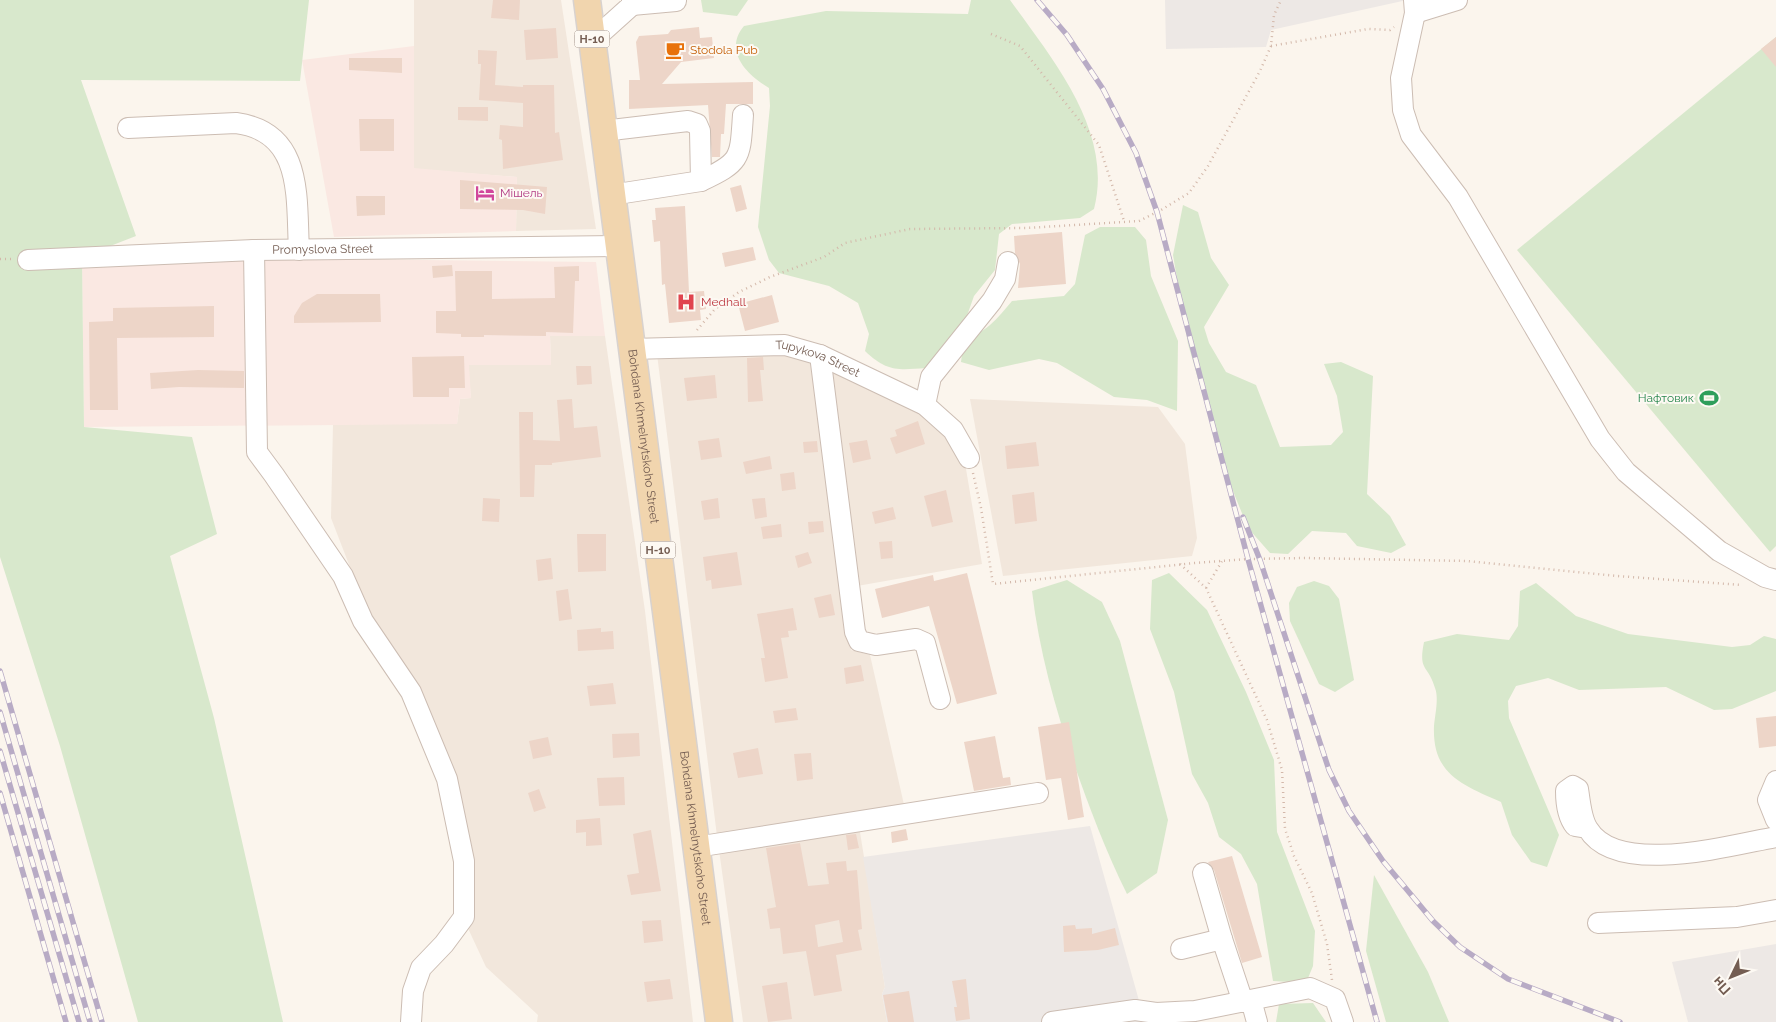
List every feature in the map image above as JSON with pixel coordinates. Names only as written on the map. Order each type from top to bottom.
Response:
[{"type":"main road","name":"Bohdana Khmelnytskoho Street","points":[[587,0],[719,1022]]},
{"type":"street","points":[[1457,0],[1414,6],[1401,78],[1403,110],[1411,135],[1458,197],[1600,439],[1626,472],[1719,551],[1765,577],[1776,580]]},
{"type":"street","points":[[592,41],[632,2],[676,1]]},
{"type":"street","points":[[611,195],[701,181],[721,171],[734,162],[740,153],[743,115]]},
{"type":"street","points":[[603,131],[688,122],[697,124],[700,130],[701,181]]},
{"type":"street","points":[[128,128],[236,123],[252,126],[268,134],[285,151],[292,166],[295,182],[299,250]]},
{"type":"street","name":"Promyslova Street","points":[[28,260],[254,250],[618,246]]},
{"type":"street","points":[[254,250],[257,452],[343,576],[363,622],[411,692],[449,788],[464,861],[464,917],[444,944],[421,968],[413,990],[412,1022]]},
{"type":"street","points":[[925,404],[931,378],[992,301],[1005,280],[1008,262]]},
{"type":"street","name":"Tupykova Street","points":[[631,349],[785,345],[820,355],[925,404],[954,430],[970,458]]},
{"type":"street","points":[[820,355],[856,632],[860,641],[876,646],[916,639],[925,643],[940,699]]},
{"type":"street","points":[[1776,781],[1768,800],[1776,820]]},
{"type":"street","points":[[696,847],[1038,793]]},
{"type":"street","points":[[1587,828],[1595,838],[1607,846],[1637,856],[1658,856],[1776,838]]},
{"type":"street","points":[[1204,873],[1222,939],[1257,1022]]},
{"type":"street","points":[[1598,923],[1737,917],[1776,910]]},
{"type":"street","points":[[1181,949],[1222,939]]},
{"type":"street","points":[[1052,1022],[1135,1010],[1156,1013],[1195,1011],[1310,988],[1335,999],[1343,1022]]},
{"type":"path","points":[[679,348],[715,309],[740,292],[770,276],[824,257],[845,243],[910,229],[1027,228],[1139,221],[1189,193],[1208,166],[1260,71],[1271,46],[1274,15],[1281,0]]},
{"type":"path","points":[[1271,46],[1368,29],[1390,30],[1414,6]]},
{"type":"path","points":[[991,34],[1020,46],[1099,145],[1124,222]]},
{"type":"path","points":[[970,458],[981,508],[993,584],[1180,564],[1304,558],[1467,561],[1617,576],[1748,585]]},
{"type":"path","points":[[1206,588],[1222,561]]},
{"type":"path","points":[[1180,564],[1206,588],[1266,720],[1282,770],[1285,829],[1294,856],[1312,893],[1326,944],[1335,999]]},
{"type":"shaded area","points":[[414,0],[561,0],[596,229],[516,231],[517,177],[414,169]]},
{"type":"shaded area","points":[[1165,0],[1407,0],[1271,30],[1266,47],[1166,49]]},
{"type":"shaded area","points":[[414,46],[414,168],[517,177],[516,231],[334,237],[302,60]]},
{"type":"shaded area","points":[[82,256],[596,262],[605,336],[550,336],[551,365],[469,365],[471,398],[460,399],[457,424],[84,427]]},
{"type":"shaded area","points":[[550,336],[605,336],[645,611],[693,1022],[537,1022],[538,1015],[486,967],[466,924],[449,780],[372,624],[331,518],[333,424],[457,424],[460,399],[471,398],[468,365],[551,365]]},
{"type":"shaded area","points":[[774,349],[817,362],[925,411],[964,457],[982,564],[840,589],[851,650],[870,655],[905,809],[717,836],[657,354]]},
{"type":"shaded area","points":[[970,399],[1158,407],[1185,444],[1197,538],[1192,556],[1003,576]]},
{"type":"shaded area","points":[[859,826],[885,987],[882,994],[887,1022],[743,1022],[719,850]]},
{"type":"shaded area","points":[[1090,826],[1145,1022],[887,1022],[882,994],[885,987],[863,857]]},
{"type":"shaded area","points":[[1776,944],[1776,1022],[1688,1022],[1672,962]]},
{"type":"green space","points":[[0,0],[309,0],[300,81],[81,80],[136,236],[82,257],[84,427],[192,437],[217,534],[170,556],[214,718],[283,1022],[138,1022],[60,746],[0,557]]},
{"type":"green space","points":[[701,0],[748,0],[737,16],[703,12]]},
{"type":"green space","points":[[971,0],[1010,0],[1060,71],[1075,97],[1087,124],[1095,152],[1098,180],[1094,209],[1080,218],[1012,224],[999,234],[995,270],[974,296],[963,327],[926,368],[893,368],[880,363],[865,351],[869,334],[858,303],[829,286],[779,273],[769,260],[758,227],[770,106],[769,88],[753,76],[740,62],[736,44],[738,35],[744,26],[826,11],[968,14]]},
{"type":"green space","name":"Нафтовик","points":[[1776,37],[1776,546],[1770,552],[1517,250]]},
{"type":"green space","points":[[1183,205],[1198,212],[1211,258],[1229,285],[1204,327],[1209,343],[1226,372],[1256,385],[1280,447],[1331,445],[1343,432],[1337,396],[1324,364],[1341,362],[1373,376],[1367,494],[1390,516],[1406,545],[1391,553],[1357,546],[1346,533],[1312,531],[1288,554],[1270,553],[1248,528],[1224,469],[1188,344],[1173,255]]},
{"type":"green space","points":[[1100,227],[1135,227],[1146,240],[1151,276],[1178,341],[1177,411],[1147,400],[1114,397],[1057,363],[1039,359],[989,370],[961,362],[967,341],[990,325],[1012,301],[1064,296],[1075,284],[1085,235]]},
{"type":"green space","points":[[1169,573],[1207,610],[1246,692],[1274,760],[1277,832],[1315,931],[1313,966],[1306,983],[1273,981],[1257,884],[1241,854],[1219,837],[1208,803],[1192,774],[1174,692],[1150,629],[1152,580]]},
{"type":"green space","points":[[1067,580],[1102,602],[1120,641],[1168,820],[1157,873],[1127,894],[1112,862],[1074,764],[1043,657],[1032,591]]},
{"type":"green space","points":[[1314,581],[1329,586],[1339,599],[1354,680],[1335,692],[1319,684],[1290,621],[1289,603],[1297,587]]},
{"type":"green space","points":[[1536,583],[1576,616],[1628,634],[1732,647],[1750,645],[1764,636],[1776,639],[1776,691],[1732,709],[1714,710],[1666,687],[1579,690],[1548,678],[1516,686],[1508,701],[1509,718],[1559,835],[1547,867],[1531,862],[1512,835],[1501,802],[1474,790],[1452,776],[1444,767],[1438,756],[1435,743],[1436,692],[1422,658],[1424,642],[1457,634],[1509,640],[1518,626],[1520,591]]},
{"type":"green space","points":[[1374,875],[1428,972],[1449,1022],[1386,1022],[1366,951]]},
{"type":"green space","points":[[1313,1003],[1326,1022],[1276,1022],[1279,1004]]},
{"type":"building","points":[[493,0],[520,0],[519,20],[491,18]]},
{"type":"building","points":[[699,27],[700,38],[712,37],[714,58],[681,62],[662,84],[753,82],[753,104],[726,104],[724,134],[721,134],[720,157],[712,157],[708,105],[629,109],[629,80],[640,80],[636,42],[639,36],[668,34],[671,30]]},
{"type":"building","points":[[556,28],[558,58],[526,60],[524,30]]},
{"type":"building","points":[[1776,37],[1776,67],[1761,49]]},
{"type":"building","points":[[478,50],[497,51],[495,85],[523,87],[523,85],[554,85],[555,133],[559,132],[563,160],[503,169],[502,140],[499,139],[500,125],[523,127],[523,103],[479,100],[481,64],[478,64]]},
{"type":"building","points":[[349,58],[402,58],[402,73],[349,70]]},
{"type":"building","points":[[458,107],[488,107],[488,121],[458,120]]},
{"type":"building","points":[[359,119],[394,119],[394,151],[360,151]]},
{"type":"building","points":[[460,180],[547,187],[545,214],[523,210],[460,209]]},
{"type":"building","points":[[741,185],[747,209],[736,212],[730,188]]},
{"type":"building","points":[[356,196],[385,196],[385,215],[357,216]]},
{"type":"building","points":[[685,206],[689,292],[704,291],[706,309],[700,310],[701,320],[669,323],[665,284],[662,285],[660,241],[654,242],[652,220],[656,220],[655,208]]},
{"type":"building","points":[[1062,232],[1066,284],[1018,288],[1020,264],[1015,253],[1014,236]]},
{"type":"building","points":[[753,247],[756,260],[725,267],[722,253]]},
{"type":"building","points":[[452,265],[453,276],[433,278],[432,266]]},
{"type":"building","points":[[579,266],[579,281],[575,281],[573,333],[546,332],[546,336],[484,335],[484,337],[461,337],[461,334],[436,333],[436,311],[456,311],[455,271],[492,271],[492,299],[555,298],[554,267]]},
{"type":"building","points":[[317,294],[380,294],[381,322],[294,323],[294,316],[302,303]]},
{"type":"building","points":[[772,295],[779,322],[745,331],[738,304]]},
{"type":"building","points":[[214,306],[214,337],[117,338],[118,410],[90,410],[89,322],[113,321],[113,308]]},
{"type":"building","points":[[464,356],[465,388],[449,388],[449,397],[413,397],[412,357]]},
{"type":"building","points":[[763,357],[764,370],[760,370],[763,401],[748,402],[747,358]]},
{"type":"building","points":[[576,366],[591,366],[592,384],[577,385]]},
{"type":"building","points":[[198,370],[244,371],[244,388],[179,387],[151,389],[150,373]]},
{"type":"building","points":[[715,375],[717,398],[687,401],[684,378]]},
{"type":"building","points":[[572,399],[574,428],[597,426],[601,457],[552,463],[552,465],[535,465],[534,497],[520,497],[519,412],[533,412],[533,440],[560,441],[557,400]]},
{"type":"building","points":[[918,421],[925,444],[896,454],[890,438],[897,436],[895,430]]},
{"type":"building","points":[[719,438],[722,457],[701,460],[698,441]]},
{"type":"building","points":[[867,440],[871,459],[853,463],[849,443]]},
{"type":"building","points":[[817,441],[818,452],[804,453],[803,442]]},
{"type":"building","points":[[1036,442],[1039,466],[1007,469],[1005,446]]},
{"type":"building","points":[[770,456],[772,469],[746,474],[743,462]]},
{"type":"building","points":[[794,472],[796,489],[782,491],[780,474]]},
{"type":"building","points":[[946,490],[953,522],[932,527],[924,496]]},
{"type":"building","points":[[1034,492],[1037,521],[1015,524],[1012,495]]},
{"type":"building","points":[[483,498],[500,499],[499,522],[482,521]]},
{"type":"building","points":[[718,498],[720,518],[704,520],[701,501]]},
{"type":"building","points":[[765,498],[767,517],[755,519],[752,499]]},
{"type":"building","points":[[893,507],[896,519],[875,524],[872,512]]},
{"type":"building","points":[[823,521],[824,532],[809,534],[808,522]]},
{"type":"building","points":[[781,524],[782,537],[763,539],[761,527]]},
{"type":"building","points":[[577,534],[606,534],[606,571],[578,572]]},
{"type":"building","points":[[892,541],[893,558],[881,559],[879,542]]},
{"type":"building","points":[[737,552],[742,585],[712,589],[711,580],[706,581],[703,557]]},
{"type":"building","points":[[808,552],[812,563],[798,568],[795,556]]},
{"type":"building","points":[[551,558],[553,579],[538,581],[536,560]]},
{"type":"building","points":[[967,573],[997,694],[957,704],[929,606],[882,618],[875,589],[933,575],[934,581]]},
{"type":"building","points":[[568,589],[572,619],[559,621],[556,591]]},
{"type":"building","points":[[831,594],[835,615],[819,618],[814,598]]},
{"type":"building","points":[[793,608],[797,630],[788,631],[789,637],[781,638],[788,678],[765,682],[761,658],[765,658],[757,614]]},
{"type":"building","points":[[601,628],[601,632],[613,631],[614,649],[578,651],[577,630]]},
{"type":"building","points":[[861,665],[864,681],[846,684],[844,668]]},
{"type":"building","points":[[613,683],[616,704],[590,706],[587,686]]},
{"type":"building","points":[[796,708],[798,720],[775,723],[773,711]]},
{"type":"building","points":[[1776,716],[1776,746],[1759,748],[1756,718]]},
{"type":"building","points":[[1069,722],[1084,817],[1068,820],[1061,778],[1046,780],[1038,727]]},
{"type":"building","points":[[639,733],[640,756],[613,758],[612,734]]},
{"type":"building","points":[[995,736],[1003,778],[1010,777],[1011,785],[974,791],[964,742]]},
{"type":"building","points":[[548,737],[552,755],[533,759],[529,741]]},
{"type":"building","points":[[758,748],[763,774],[738,778],[733,753]]},
{"type":"building","points":[[811,753],[813,779],[797,781],[794,754]]},
{"type":"building","points":[[624,777],[625,805],[599,806],[597,778]]},
{"type":"building","points":[[539,789],[546,808],[534,812],[528,793]]},
{"type":"building","points":[[600,818],[602,845],[586,846],[586,832],[576,833],[576,820]]},
{"type":"building","points":[[906,829],[908,840],[892,843],[891,832]]},
{"type":"building","points":[[651,830],[661,891],[631,895],[627,875],[639,873],[633,834]]},
{"type":"building","points":[[856,834],[859,848],[848,850],[846,835]]},
{"type":"building","points":[[800,843],[808,886],[829,884],[826,863],[846,861],[847,871],[857,870],[862,929],[858,930],[862,950],[836,955],[842,991],[814,996],[806,951],[783,954],[780,928],[770,929],[767,909],[776,907],[766,848]],"holes":[[[839,920],[843,942],[818,947],[815,925]]]},
{"type":"building","points":[[1232,856],[1262,957],[1242,963],[1214,870],[1208,862]]},
{"type":"building","points":[[661,920],[663,941],[644,943],[642,921]]},
{"type":"building","points":[[1075,925],[1076,929],[1092,928],[1092,934],[1115,928],[1119,945],[1098,950],[1064,952],[1063,926]]},
{"type":"building","points":[[670,979],[673,999],[647,1002],[644,982]]},
{"type":"building","points":[[966,979],[970,1019],[956,1021],[954,1007],[957,1007],[952,981]]},
{"type":"building","points":[[787,982],[792,1019],[768,1022],[762,986]]},
{"type":"building","points":[[909,991],[914,1022],[888,1022],[883,995]]},
{"type":"railway","points":[[1037,0],[1067,35],[1103,89],[1136,153],[1157,212],[1248,559],[1377,1022]]},
{"type":"railway","points":[[1243,517],[1260,560],[1329,770],[1349,811],[1383,861],[1433,921],[1460,947],[1508,979],[1620,1022]]},
{"type":"railway","points":[[0,671],[102,1022]]},
{"type":"railway","points":[[0,712],[90,1022]]},
{"type":"railway","points":[[0,751],[79,1022]]},
{"type":"railway","points":[[0,793],[66,1022]]},
{"type":"place","name":"Stodola Pub","points":[[675,50]]},
{"type":"place","name":"Мішель","points":[[485,193]]},
{"type":"place","name":"Medhall","points":[[686,302]]},
{"type":"place","name":"Нафтовик","points":[[1709,398]]}]
